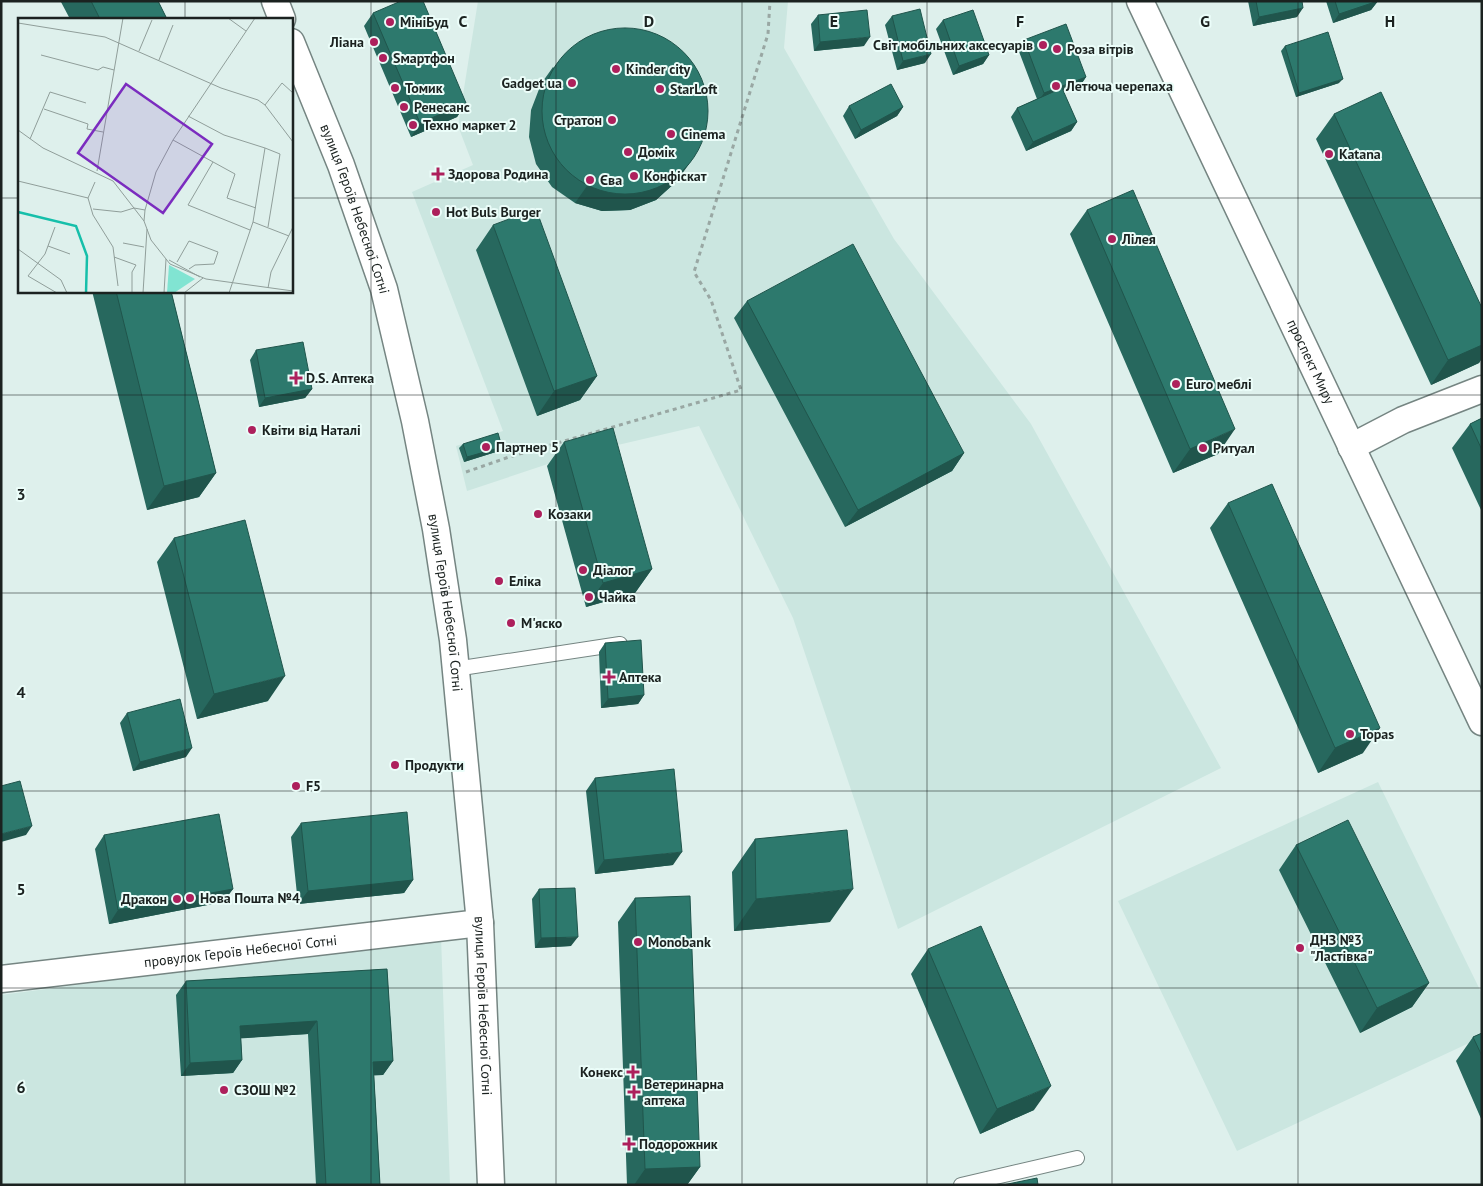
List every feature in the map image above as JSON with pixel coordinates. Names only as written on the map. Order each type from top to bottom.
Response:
[{"type":"street","points":[[275,1],[282,18]]},
{"type":"street","name":"проспект Миру","points":[[1140,1],[1482,722]]},
{"type":"street","name":"вулиця Героїв Небесної Сотні","points":[[292,44],[341,165],[384,290],[415,421],[431,502],[453,640],[480,923],[492,1185]]},
{"type":"street","points":[[1351,447],[1403,420],[1482,389]]},
{"type":"street","name":"провулок Героїв Небесної Сотні","points":[[1,979],[480,923]]},
{"type":"lane","points":[[455,669],[634,642]]},
{"type":"lane","points":[[961,1185],[1077,1158]]},
{"type":"path","points":[[466,472],[509,457],[741,390],[711,300],[694,272],[768,34],[770,1]]},
{"type":"shaded area","points":[[478,1],[788,1],[784,48],[894,239],[1031,424],[1221,768],[898,929],[793,618],[699,426],[575,455],[467,491],[456,446],[503,431],[412,192],[473,165],[458,126]]},
{"type":"shaded area","name":"ДНЗ №3 \"Ластівка\"","points":[[1378,782],[1482,994],[1482,1037],[1237,1151],[1118,901]]},
{"type":"shaded area","name":"СЗОШ №2","points":[[441,937],[450,1185],[1,1185],[1,995]]},
{"type":"building","points":[[91,1],[158,1],[166,18],[100,18]]},
{"type":"building","points":[[401,1],[423,1],[466,103],[420,123],[373,13]]},
{"type":"building","points":[[1256,1],[1302,1],[1303,8],[1259,17]]},
{"type":"building","points":[[1335,1],[1378,1],[1339,14]]},
{"type":"building","points":[[920,9],[931,54],[903,61],[892,16]]},
{"type":"building","points":[[867,10],[870,37],[820,42],[818,15]]},
{"type":"building","points":[[973,10],[989,55],[959,66],[943,20]]},
{"type":"building","points":[[1066,24],[1086,77],[1044,93],[1024,40]]},
{"type":"building","name":"Стратон","points":[[633,28],[657,34],[684,52],[702,79],[707,95],[707,127],[702,143],[684,170],[671,180],[649,191],[617,194],[593,188],[572,175],[561,164],[545,135],[542,103],[548,79],[561,58],[572,47],[601,31]]},
{"type":"building","points":[[1328,32],[1343,79],[1299,93],[1285,46]]},
{"type":"building","points":[[891,84],[903,107],[861,130],[849,106]]},
{"type":"building","points":[[1062,88],[1077,122],[1033,142],[1017,108]]},
{"type":"building","points":[[1381,92],[1482,308],[1482,345],[1448,360],[1334,114]]},
{"type":"building","points":[[1133,190],[1235,429],[1190,449],[1087,210]]},
{"type":"building","points":[[536,209],[597,376],[554,391],[493,225]]},
{"type":"building","points":[[853,244],[964,453],[858,510],[747,301]]},
{"type":"building","points":[[116,292],[171,292],[216,473],[164,486]]},
{"type":"building","points":[[303,342],[312,389],[265,398],[256,350]]},
{"type":"building","points":[[1482,418],[1482,450],[1470,424]]},
{"type":"building","points":[[613,428],[652,569],[603,583],[564,442]]},
{"type":"building","points":[[498,433],[502,447],[467,457],[463,444]]},
{"type":"building","points":[[1272,484],[1380,728],[1335,748],[1228,503]]},
{"type":"building","points":[[245,520],[285,676],[214,694],[174,538]]},
{"type":"building","points":[[641,640],[644,695],[608,699],[605,643]]},
{"type":"building","points":[[180,699],[192,748],[140,762],[127,713]]},
{"type":"building","points":[[674,769],[682,852],[604,860],[595,778]]},
{"type":"building","points":[[20,781],[32,826],[1,834],[1,786]]},
{"type":"building","points":[[407,812],[413,880],[308,891],[301,823]]},
{"type":"building","points":[[219,814],[233,889],[118,910],[104,835]]},
{"type":"building","points":[[1348,820],[1429,983],[1377,1008],[1296,845]]},
{"type":"building","points":[[847,830],[853,889],[756,899],[755,839]]},
{"type":"building","points":[[575,888],[578,937],[541,938],[539,889]]},
{"type":"building","points":[[690,896],[700,1167],[645,1169],[635,898]]},
{"type":"building","points":[[981,926],[1051,1086],[997,1109],[928,949]]},
{"type":"building","points":[[387,969],[393,1061],[373,1062],[380,1185],[326,1185],[317,1021],[240,1026],[242,1060],[190,1063],[186,981]]},
{"type":"building","points":[[1482,1033],[1482,1056],[1473,1037]]},
{"type":"building","points":[[1037,1178],[1038,1185],[1003,1185]]},
{"type":"place","name":"МініБуд","points":[[390,22]]},
{"type":"place","name":"Ліана","points":[[374,42]]},
{"type":"place","name":"Світ мобільних аксесуарів","points":[[1043,45]]},
{"type":"place","name":"Роза вітрів","points":[[1057,49]]},
{"type":"place","name":"Sмартфон","points":[[383,58]]},
{"type":"place","name":"Kinder city","points":[[616,69]]},
{"type":"place","name":"Gadget ua","points":[[572,83]]},
{"type":"place","name":"Летюча черепаха","points":[[1056,86]]},
{"type":"place","name":"Томик","points":[[395,88]]},
{"type":"place","name":"StarLoft","points":[[660,89]]},
{"type":"place","name":"Ренесанс","points":[[404,107]]},
{"type":"place","name":"Стратон","points":[[612,120]]},
{"type":"place","name":"Техно маркет 2","points":[[413,125]]},
{"type":"place","name":"Cinema","points":[[671,134]]},
{"type":"place","name":"Домік","points":[[628,152]]},
{"type":"place","name":"Katana","points":[[1329,154]]},
{"type":"place","name":"Здорова Родина","points":[[438,174]]},
{"type":"place","name":"Конфіскат","points":[[634,176]]},
{"type":"place","name":"Єва","points":[[590,180]]},
{"type":"place","name":"Hot Buls Burger","points":[[436,212]]},
{"type":"place","name":"Лілея","points":[[1112,239]]},
{"type":"place","name":"D.S. Аптека","points":[[296,378]]},
{"type":"place","name":"Euro меблі","points":[[1176,384]]},
{"type":"place","name":"Квіти від Наталі","points":[[252,430]]},
{"type":"place","name":"Партнер 5","points":[[486,447]]},
{"type":"place","name":"Ритуал","points":[[1203,448]]},
{"type":"place","name":"Козаки","points":[[538,514]]},
{"type":"place","name":"Діалог","points":[[583,570]]},
{"type":"place","name":"Еліка","points":[[499,581]]},
{"type":"place","name":"Чайка","points":[[589,597]]},
{"type":"place","name":"М'яско","points":[[511,623]]},
{"type":"place","name":"Аптека","points":[[609,677]]},
{"type":"place","name":"Topas","points":[[1350,734]]},
{"type":"place","name":"Продукти","points":[[395,765]]},
{"type":"place","name":"F5","points":[[296,786]]},
{"type":"place","name":"Нова Пошта №4","points":[[190,898]]},
{"type":"place","name":"Дракон","points":[[177,899]]},
{"type":"place","name":"Monobank","points":[[638,942]]},
{"type":"place","name":"ДНЗ №3 \"Ластівка\"","points":[[1300,948]]},
{"type":"place","name":"Конекс","points":[[633,1072]]},
{"type":"place","name":"СЗОШ №2","points":[[224,1090]]},
{"type":"place","name":"Ветеринарна аптека","points":[[634,1092]]},
{"type":"place","name":"Подорожник","points":[[629,1144]]}]
